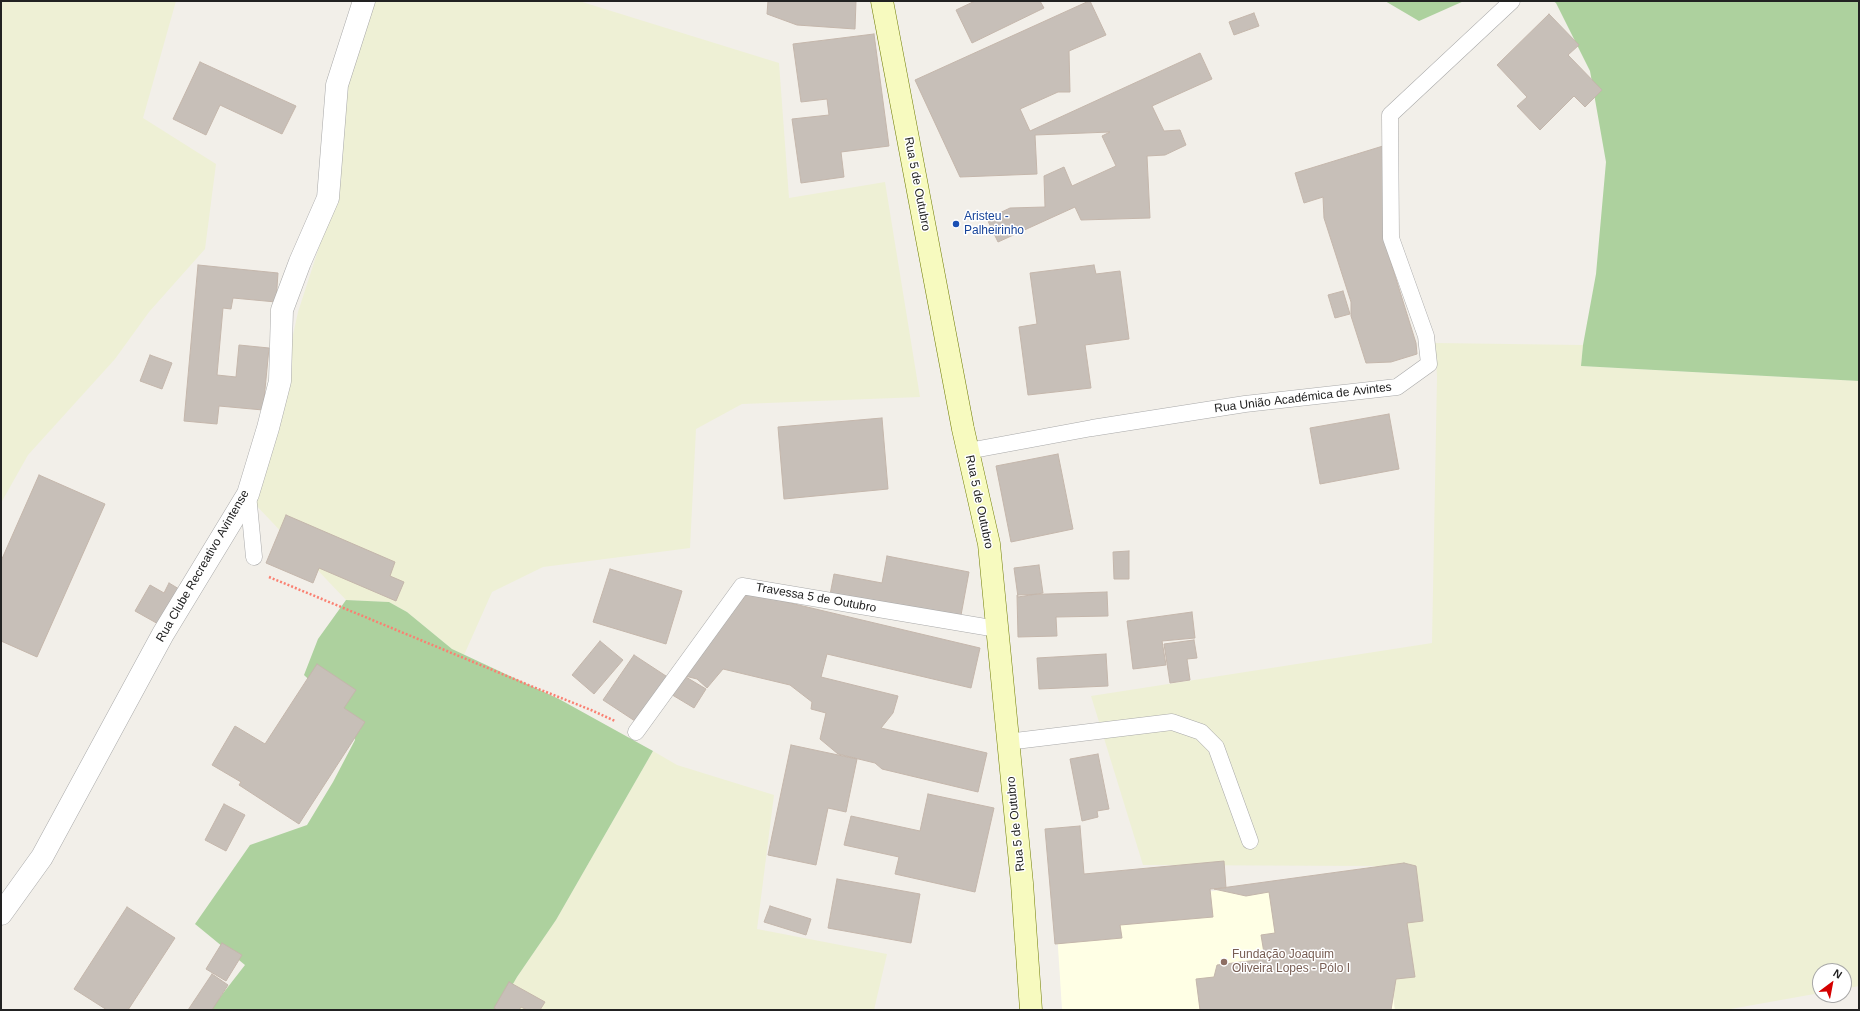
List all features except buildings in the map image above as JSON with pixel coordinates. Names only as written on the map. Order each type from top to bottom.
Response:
[{"type":"street","name":"Rua Clube Recreativo Avintense","points":[[1,914],[42,857],[163,634],[248,494],[268,428],[280,381],[282,310],[300,262],[328,198],[337,85],[364,1]]},
{"type":"street","name":"Rua 5 de Outubro","points":[[882,1],[968,451],[989,544],[1007,742],[1022,883],[1031,1010]]},
{"type":"lane","name":"Rua União Académica de Avintes","points":[[968,451],[1092,428],[1245,404],[1397,387],[1429,364],[1426,336],[1391,238],[1390,115],[1512,1]]},
{"type":"lane","points":[[248,494],[254,557]]},
{"type":"lane","name":"Travessa 5 de Outubro","points":[[636,732],[742,586],[997,629]]},
{"type":"lane","points":[[1007,742],[1172,722],[1201,732],[1216,747],[1250,841]]},
{"type":"path","points":[[254,557],[263,574],[591,710],[636,732]]},
{"type":"shaded area","points":[[1,1],[176,1],[143,118],[216,164],[205,249],[149,312],[115,359],[28,455],[1,503]]},
{"type":"shaded area","points":[[371,1],[579,1],[779,63],[789,198],[885,182],[920,397],[742,404],[696,429],[690,548],[543,567],[492,592],[464,655],[452,649],[407,612],[389,602],[346,600],[252,501],[267,453],[298,312],[320,244],[338,110]]},
{"type":"shaded area","points":[[1435,343],[1583,345],[1581,366],[1859,381],[1859,986],[1852,987],[1852,963],[1812,963],[1812,994],[1725,1010],[1395,1010],[1377,866],[1143,865],[1091,696],[1432,643],[1437,377]]},
{"type":"shaded area","points":[[653,751],[677,765],[774,795],[757,929],[887,954],[874,1010],[498,1010],[517,977],[556,920]]},
{"type":"shaded area","name":"Fundação Joaquim Oliveira Lopes - Pólo I","points":[[1377,866],[1395,1010],[1062,1010],[1056,915]]},
{"type":"green space","points":[[1385,1],[1464,1],[1419,21]]},
{"type":"green space","points":[[1553,1],[1859,1],[1859,381],[1581,366],[1583,345],[1596,274],[1606,162],[1590,71],[1556,3]]},
{"type":"green space","points":[[346,600],[389,602],[407,612],[452,649],[559,699],[653,751],[556,920],[517,977],[498,1010],[210,1010],[245,965],[195,924],[250,845],[307,825],[333,782],[355,740],[349,718],[304,675],[318,639]]},
{"type":"place","name":"Aristeu - Palheirinho","points":[[956,224]]},
{"type":"place","name":"Fundação Joaquim Oliveira Lopes - Pólo I","points":[[1224,962]]}]
